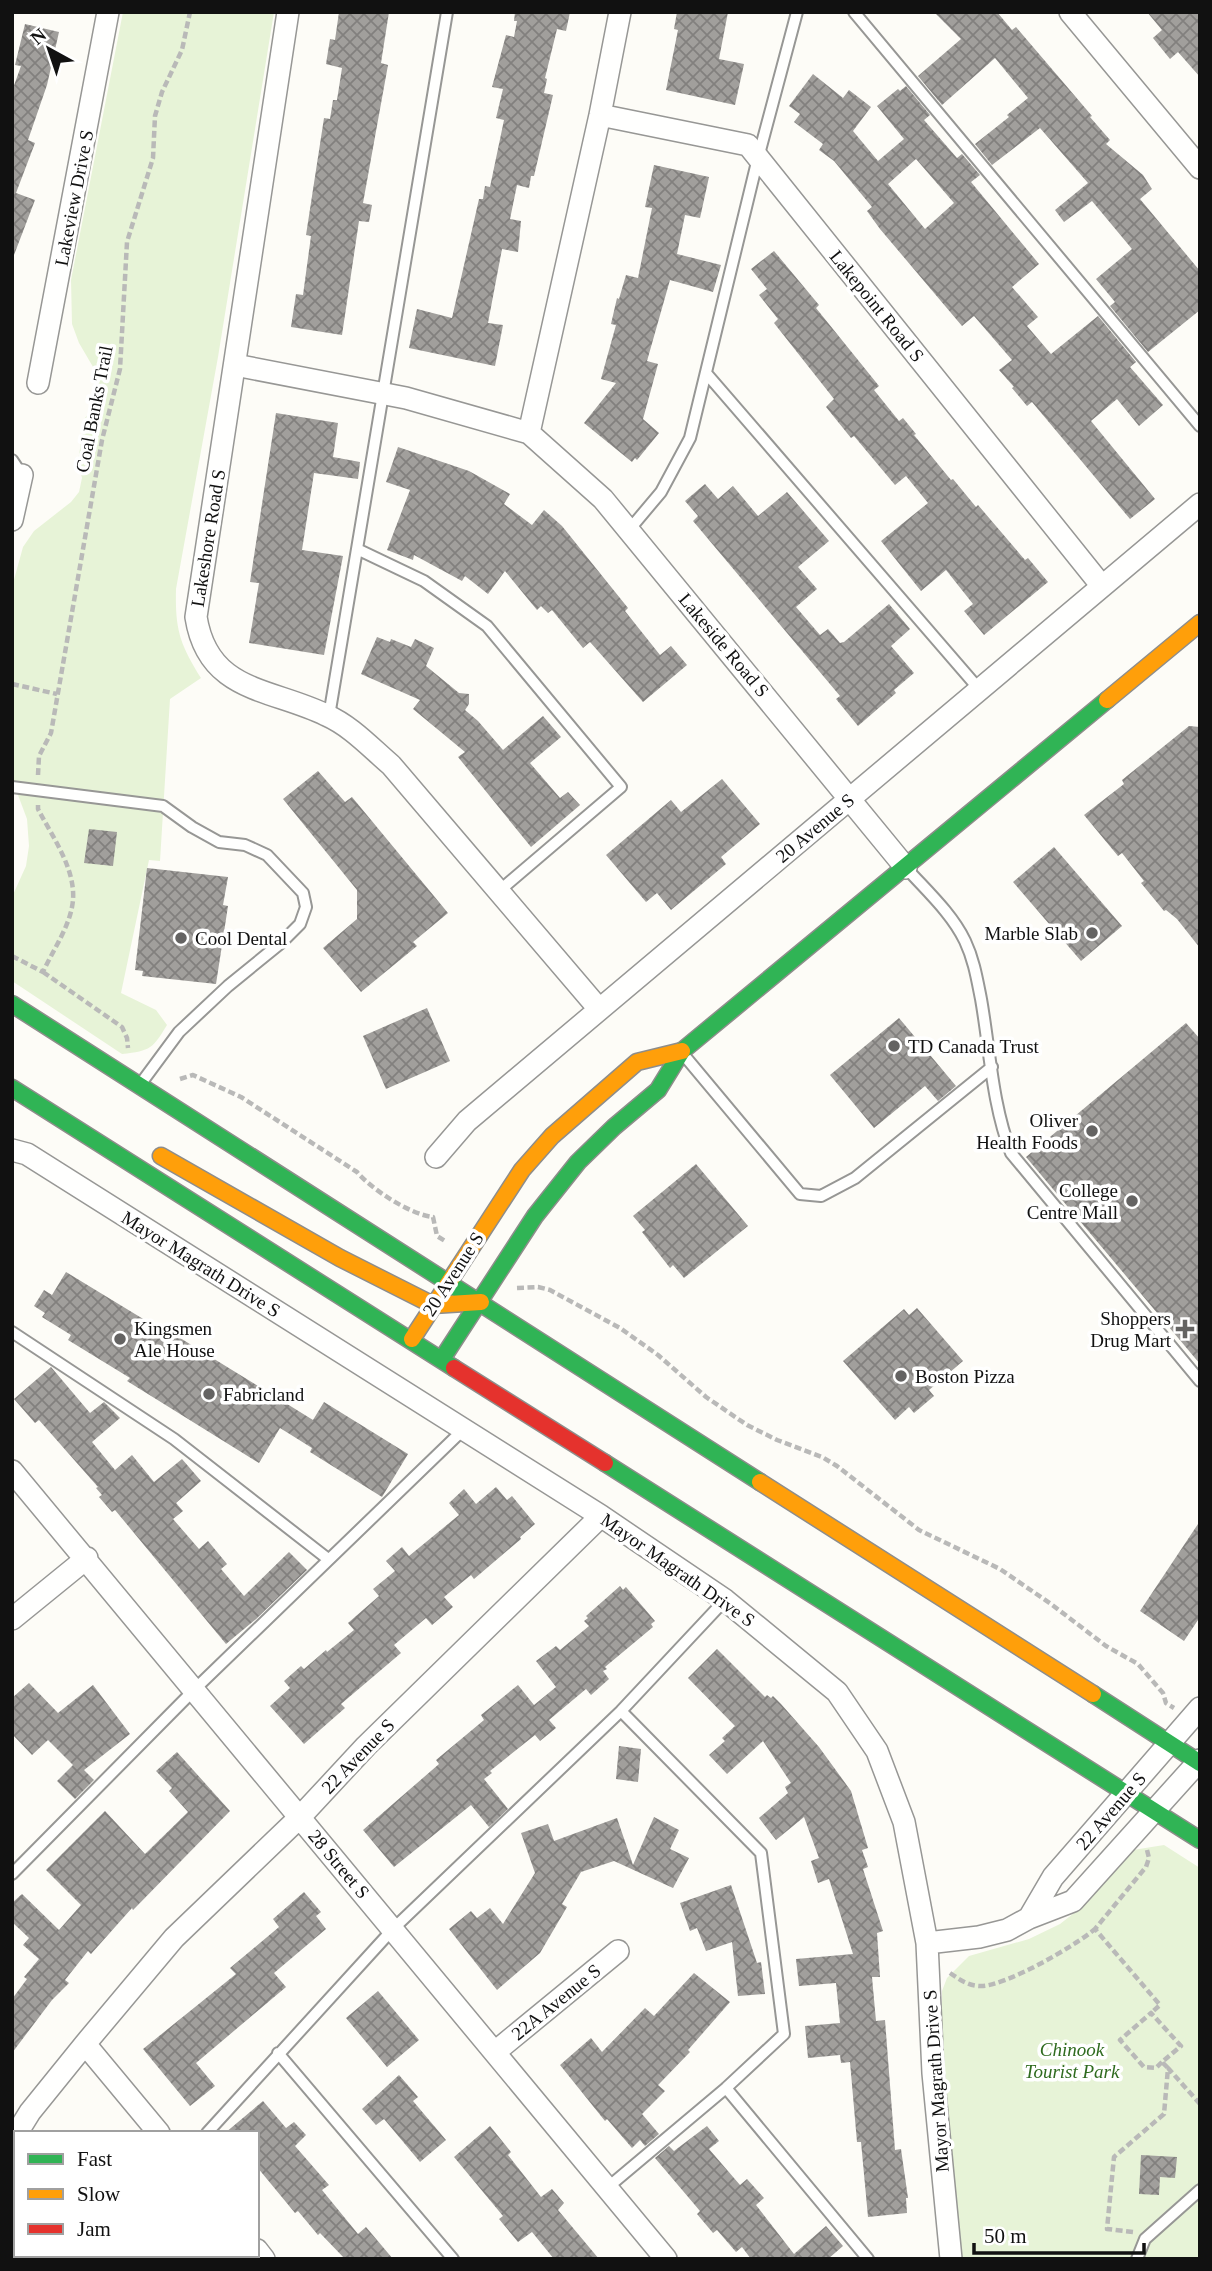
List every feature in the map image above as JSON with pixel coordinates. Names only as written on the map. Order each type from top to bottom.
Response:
[{"type":"main road","name":"20 Avenue S","points":[[442,1359],[535,1216],[570,1173],[614,1127],[658,1090],[682,1051],[1200,623]]},
{"type":"main road","points":[[12,1004],[1199,1762]]},
{"type":"main road","name":"20 Avenue S","points":[[412,1339],[522,1170],[552,1136],[637,1062],[682,1051]]},
{"type":"main road","points":[[12,1088],[1200,1840]]},
{"type":"main road","points":[[66,1122],[137,1145],[340,1258],[433,1305],[481,1302]]},
{"type":"street","name":"Lakeview Drive S","points":[[38,383],[108,12]]},
{"type":"street","name":"Lakeshore Road S","points":[[288,12],[195,617],[199,636],[215,660],[234,680],[329,716],[352,731],[391,765],[599,1009]]},
{"type":"street","points":[[529,433],[600,115],[620,12]]},
{"type":"street","points":[[1070,12],[1200,169]]},
{"type":"street","name":"Lakepoint Road S","points":[[600,115],[748,145],[1101,585]]},
{"type":"street","name":"Lakeside Road S","points":[[235,365],[383,394],[529,433],[603,499],[906,868]]},
{"type":"street","points":[[12,520],[17,467]]},
{"type":"street","name":"20 Avenue S","points":[[436,1157],[467,1121],[1200,504]]},
{"type":"street","name":"Mayor Magrath Drive S","points":[[12,1150],[27,1154],[601,1516],[725,1600],[837,1692],[877,1751],[904,1822],[927,1943],[933,2073],[951,2259]]},
{"type":"street","name":"28 Street S","points":[[12,1471],[666,2259]]},
{"type":"street","name":"22 Avenue S","points":[[17,2131],[85,2044],[174,1938],[300,1817],[366,1746],[601,1516]]},
{"type":"street","points":[[12,1619],[86,1558]]},
{"type":"street","name":"22 Avenue S","points":[[1029,1918],[1052,1877],[1200,1707]]},
{"type":"street","name":"22 Avenue S","points":[[927,1943],[1007,1930],[1029,1918],[1073,1901],[1199,1762]]},
{"type":"street","name":"22A Avenue S","points":[[495,2052],[618,1951]]},
{"type":"street","points":[[85,2044],[157,2131]]},
{"type":"lane","points":[[329,716],[447,12]]},
{"type":"lane","points":[[629,530],[661,492],[690,438],[758,158],[797,12]]},
{"type":"lane","points":[[854,12],[1200,426]]},
{"type":"lane","points":[[706,373],[979,689]]},
{"type":"lane","points":[[356,549],[425,581],[487,626],[621,787],[499,891]]},
{"type":"lane","points":[[12,787],[163,806],[219,842],[245,845],[267,855],[303,893],[306,908],[300,923],[179,1032],[140,1084]]},
{"type":"lane","points":[[906,868],[951,919],[966,944],[975,971],[998,1116],[1010,1153],[1200,1381]]},
{"type":"lane","points":[[682,1051],[800,1194],[813,1197],[821,1196],[855,1178],[992,1067]]},
{"type":"lane","points":[[12,1332],[174,1439],[328,1559]]},
{"type":"lane","points":[[12,1874],[195,1689],[464,1429]]},
{"type":"lane","points":[[209,2131],[393,1929],[621,1711],[725,1600]]},
{"type":"lane","points":[[607,2188],[726,2088],[784,2034],[761,1853],[621,1711]]},
{"type":"lane","points":[[278,2053],[453,2259]]},
{"type":"lane","points":[[726,2088],[868,2259]]},
{"type":"lane","points":[[1137,2259],[1145,2239],[1200,2190]]},
{"type":"path","name":"Coal Banks Trail","points":[[37,773],[39,755],[51,733],[102,440],[120,369],[127,242],[153,158],[155,116],[162,92],[182,50],[190,12]]},
{"type":"path","points":[[12,684],[57,694]]},
{"type":"path","points":[[38,810],[70,874],[73,894],[72,909],[43,972]]},
{"type":"path","points":[[12,957],[43,972],[121,1027],[127,1038],[128,1051]]},
{"type":"path","points":[[171,1081],[193,1075],[241,1097],[357,1172],[366,1183],[421,1216],[433,1217],[437,1236]]},
{"type":"path","points":[[515,1288],[538,1287],[550,1290],[620,1328],[659,1355],[706,1397],[747,1425],[830,1462],[919,1530],[1000,1569],[1106,1646],[1138,1664],[1163,1693],[1167,1703]]},
{"type":"path","points":[[950,1973],[965,1983],[985,1986],[1054,1957],[1095,1929],[1146,1867],[1149,1858],[1146,1847]]},
{"type":"path","points":[[1095,1929],[1160,2005],[1120,2040],[1144,2067],[1156,2068],[1181,2046],[1151,2013]]},
{"type":"path","points":[[1163,2062],[1200,2104]]},
{"type":"path","points":[[1107,2229],[1114,2157],[1164,2114],[1168,2068]]},
{"type":"green space","points":[[123,12],[274,12],[218,357],[176,589],[180,636],[201,678],[170,699],[160,861],[149,860],[121,993],[156,1010],[167,1025],[150,1047],[122,1054],[12,981],[12,897],[26,866],[29,846],[27,819],[12,779],[12,587],[23,547],[34,531],[71,502],[79,492],[82,478],[78,461],[85,418],[94,406],[99,390],[96,372],[79,343],[72,324],[71,280]]},
{"type":"green space","name":"Chinook Tourist Park","points":[[1164,1845],[1200,1868],[1200,2259],[958,2259],[942,2026],[942,1991],[947,1978],[969,1956],[1029,1939],[1060,1924],[1087,1903],[1133,1850]]},
{"type":"building","points":[[339,12],[389,12],[381,63],[388,65],[363,203],[372,205],[369,222],[359,221],[342,335],[291,327],[296,294],[303,295],[311,236],[306,235],[324,118],[330,119],[333,100],[337,100],[342,68],[326,64],[330,39],[335,40]]},
{"type":"building","points":[[515,12],[570,12],[566,31],[557,29],[545,78],[544,93],[553,95],[534,176],[531,176],[529,188],[517,185],[510,219],[521,221],[518,252],[502,249],[488,323],[503,325],[495,366],[409,348],[417,309],[452,318],[479,199],[483,199],[485,186],[490,187],[504,120],[496,118],[503,89],[492,87],[506,35],[514,37],[517,21],[514,21]]},
{"type":"building","points":[[677,12],[728,12],[719,59],[744,64],[735,105],[666,90],[678,30],[674,29]]},
{"type":"building","points":[[934,12],[997,12],[1012,30],[1016,27],[1092,116],[1090,117],[1110,140],[1106,144],[1143,175],[1152,189],[1140,199],[1200,271],[1200,310],[1148,352],[1110,306],[1115,302],[1096,279],[1132,249],[1092,201],[1064,222],[1055,210],[1088,183],[1040,128],[992,165],[975,144],[1028,98],[995,58],[942,105],[918,76],[961,39]]},
{"type":"building","points":[[1147,12],[1200,12],[1200,77],[1178,52],[1170,59],[1153,38],[1162,30]]},
{"type":"building","points":[[25,24],[59,32],[47,85],[28,140],[35,143],[16,193],[35,200],[14,255],[12,91],[21,66],[15,65]]},
{"type":"building","points":[[813,74],[843,98],[849,90],[871,107],[853,131],[878,161],[904,139],[877,106],[906,86],[930,115],[924,120],[957,158],[962,154],[980,175],[971,182],[1039,264],[1012,287],[1038,317],[1027,326],[1051,354],[1098,316],[1136,362],[1130,367],[1163,405],[1139,426],[1117,399],[1091,421],[1155,499],[1130,519],[1032,402],[1027,406],[1012,388],[1014,387],[999,370],[1012,360],[974,316],[962,326],[880,229],[867,211],[872,207],[834,161],[819,150],[823,144],[794,122],[800,114],[789,106]],"holes":[[[916,159],[954,203],[925,229],[888,184]]]},
{"type":"building","points":[[654,165],[709,177],[700,218],[685,215],[677,254],[721,265],[713,292],[670,280],[647,361],[658,364],[643,419],[659,433],[637,460],[635,458],[632,462],[584,423],[616,383],[601,379],[616,325],[611,324],[617,298],[619,299],[626,275],[638,278],[652,208],[645,207]]},
{"type":"building","points":[[774,251],[819,305],[816,308],[879,386],[874,390],[899,421],[903,418],[951,480],[953,479],[976,507],[978,505],[1025,560],[1028,558],[1048,582],[984,635],[964,611],[973,604],[946,570],[921,591],[881,541],[928,503],[906,476],[895,485],[854,436],[851,438],[826,407],[834,399],[774,323],[778,319],[759,295],[767,289],[751,269]]},
{"type":"building","points":[[276,413],[338,423],[333,457],[360,462],[358,479],[314,473],[302,550],[343,556],[324,655],[249,643],[259,583],[250,582]]},
{"type":"building","points":[[398,447],[469,471],[510,494],[504,504],[532,525],[544,510],[562,526],[628,608],[625,611],[660,655],[671,646],[687,665],[643,702],[590,642],[583,648],[552,610],[548,613],[541,606],[537,610],[505,571],[488,594],[465,576],[462,581],[414,555],[413,560],[387,550],[410,490],[386,482]]},
{"type":"building","points":[[705,484],[718,499],[733,486],[758,516],[787,492],[829,541],[798,567],[817,589],[796,607],[820,635],[828,629],[840,643],[844,642],[889,604],[910,629],[891,646],[914,673],[894,690],[896,693],[858,726],[836,699],[840,696],[693,521],[698,516],[685,501]]},
{"type":"building","points":[[377,637],[411,647],[415,639],[434,648],[426,666],[459,693],[469,694],[469,704],[465,710],[503,750],[543,716],[561,737],[530,763],[560,798],[568,792],[580,805],[531,847],[458,757],[465,752],[413,709],[420,700],[361,674]]},
{"type":"building","points":[[1189,726],[1200,727],[1200,948],[1177,919],[1164,911],[1141,883],[1144,881],[1122,853],[1118,856],[1084,815],[1124,784],[1122,780]]},
{"type":"building","points":[[318,771],[345,802],[352,797],[448,913],[413,942],[417,946],[361,992],[323,948],[357,919],[357,890],[283,799]]},
{"type":"building","points":[[722,779],[760,824],[721,857],[726,864],[671,910],[657,893],[646,902],[606,855],[671,800],[681,812]]},
{"type":"building","points":[[89,829],[117,832],[113,866],[84,863]]},
{"type":"building","points":[[1054,847],[1122,926],[1081,961],[1013,882]]},
{"type":"building","name":"Cool Dental","points":[[147,868],[228,877],[223,905],[228,906],[216,984],[142,976],[143,971],[135,970]]},
{"type":"building","points":[[427,1008],[450,1061],[386,1089],[363,1036]]},
{"type":"building","name":"TD Canada Trust","points":[[899,1018],[956,1086],[938,1101],[925,1086],[874,1128],[830,1075]]},
{"type":"building","name":"College Centre Mall","points":[[1186,1023],[1200,1039],[1200,1364],[1026,1157]]},
{"type":"building","points":[[696,1164],[748,1226],[684,1278],[673,1265],[670,1268],[633,1216]]},
{"type":"building","points":[[66,1272],[158,1328],[159,1325],[313,1420],[324,1402],[408,1454],[382,1497],[310,1452],[312,1448],[280,1428],[259,1463],[127,1381],[130,1378],[68,1340],[71,1335],[42,1317],[45,1313],[34,1306],[44,1290],[52,1295]]},
{"type":"building","name":"Boston Pizza","points":[[917,1308],[963,1361],[929,1390],[934,1396],[914,1413],[909,1407],[895,1420],[843,1361],[904,1309],[909,1315]]},
{"type":"building","points":[[51,1367],[90,1413],[104,1402],[120,1418],[92,1442],[115,1470],[132,1455],[154,1482],[182,1459],[201,1481],[176,1503],[183,1511],[173,1519],[199,1549],[208,1541],[227,1564],[221,1569],[244,1596],[289,1552],[307,1570],[226,1644],[115,1510],[112,1512],[99,1497],[102,1495],[96,1488],[98,1487],[39,1420],[35,1423],[14,1399]]},
{"type":"building","points":[[496,1487],[507,1500],[512,1496],[535,1524],[474,1579],[471,1575],[444,1597],[453,1607],[432,1625],[426,1618],[394,1645],[401,1653],[341,1704],[345,1708],[304,1744],[270,1706],[290,1688],[284,1681],[301,1666],[304,1669],[354,1630],[348,1623],[379,1596],[373,1589],[395,1571],[386,1561],[402,1547],[409,1556],[459,1515],[449,1503],[464,1489],[476,1504]]},
{"type":"building","points":[[1200,1521],[1200,1617],[1184,1641],[1140,1611]]},
{"type":"building","points":[[620,1586],[623,1590],[626,1587],[655,1621],[651,1624],[653,1627],[605,1667],[607,1669],[603,1671],[609,1679],[591,1695],[586,1689],[549,1720],[556,1728],[540,1741],[535,1735],[490,1771],[492,1773],[484,1779],[508,1809],[489,1827],[471,1805],[394,1867],[363,1830],[439,1764],[436,1760],[484,1720],[481,1715],[518,1685],[534,1705],[556,1687],[536,1661],[556,1646],[560,1650],[589,1626],[584,1621],[588,1618],[586,1616]]},
{"type":"building","points":[[717,1649],[765,1697],[773,1696],[781,1704],[819,1747],[851,1791],[868,1848],[862,1850],[868,1867],[863,1869],[883,1931],[877,1933],[880,1977],[872,1977],[876,2021],[885,2020],[895,2150],[901,2149],[908,2198],[907,2213],[868,2217],[861,2142],[857,2142],[850,2062],[841,2063],[840,2055],[808,2058],[805,2026],[840,2023],[836,1983],[799,1986],[796,1959],[853,1954],[829,1879],[818,1883],[811,1861],[819,1858],[804,1817],[776,1840],[759,1818],[788,1793],[785,1787],[791,1783],[763,1741],[727,1774],[709,1755],[725,1741],[722,1738],[735,1726],[688,1678]]},
{"type":"building","points":[[29,1683],[58,1713],[93,1685],[130,1734],[84,1770],[94,1780],[75,1799],[57,1781],[73,1765],[48,1740],[32,1755],[12,1734],[12,1698]]},
{"type":"building","points":[[619,1746],[641,1749],[638,1782],[616,1779]]},
{"type":"building","points":[[177,1752],[230,1811],[133,1910],[132,1908],[91,1954],[88,1951],[65,1980],[69,1983],[52,2000],[12,2053],[12,1999],[27,1979],[24,1977],[39,1959],[23,1945],[29,1938],[12,1922],[12,1903],[22,1894],[59,1930],[81,1905],[46,1870],[105,1811],[145,1854],[188,1812],[169,1791],[172,1788],[156,1771]]},
{"type":"building","points":[[654,1817],[679,1830],[670,1849],[689,1858],[673,1888],[614,1861],[581,1872],[562,1904],[567,1907],[540,1953],[497,1990],[449,1929],[471,1911],[477,1918],[490,1908],[503,1924],[535,1873],[521,1833],[548,1824],[554,1841],[617,1818],[633,1865]]},
{"type":"building","points":[[731,1885],[757,1963],[761,1962],[765,1994],[738,1996],[732,1942],[706,1951],[697,1928],[690,1931],[680,1903]]},
{"type":"building","points":[[304,1892],[321,1912],[316,1916],[326,1929],[274,1973],[286,1987],[196,2063],[215,2086],[190,2106],[143,2049],[236,1974],[230,1968],[279,1927],[273,1919]]},
{"type":"building","points":[[694,1973],[730,2002],[688,2050],[690,2052],[658,2085],[665,2091],[642,2114],[659,2134],[645,2146],[640,2140],[632,2148],[607,2119],[605,2121],[560,2065],[591,2038],[602,2052],[645,2008],[654,2016]]},
{"type":"building","points":[[378,1991],[419,2040],[387,2067],[346,2018]]},
{"type":"building","points":[[399,2075],[418,2097],[413,2101],[446,2140],[420,2162],[384,2119],[376,2125],[362,2109]]},
{"type":"building","points":[[263,2101],[286,2128],[294,2122],[306,2135],[295,2146],[329,2185],[322,2190],[358,2234],[366,2227],[393,2259],[345,2259],[320,2233],[318,2235],[298,2211],[295,2213],[259,2169],[259,2131],[227,2131]]},
{"type":"building","points":[[490,2126],[511,2152],[508,2155],[541,2197],[552,2189],[564,2203],[558,2210],[599,2259],[554,2259],[532,2232],[518,2242],[499,2219],[503,2216],[454,2157]]},
{"type":"building","points":[[707,2126],[719,2141],[709,2149],[740,2185],[747,2179],[764,2198],[756,2205],[794,2254],[826,2226],[843,2246],[828,2259],[751,2259],[742,2247],[736,2252],[717,2230],[713,2233],[697,2214],[700,2211],[655,2158],[669,2146],[674,2151]]},
{"type":"building","points":[[1141,2155],[1177,2157],[1175,2178],[1160,2177],[1159,2195],[1139,2194]]},
{"type":"traffic: fast","points":[[442,1359],[535,1216],[578,1162],[658,1090],[682,1051],[1107,700]]},
{"type":"traffic: fast","points":[[12,1004],[760,1482]]},
{"type":"traffic: fast","points":[[12,1088],[454,1368]]},
{"type":"traffic: fast","points":[[605,1463],[1200,1840]]},
{"type":"traffic: fast","points":[[1093,1694],[1200,1763]]},
{"type":"traffic: slow","points":[[1107,700],[1200,623]]},
{"type":"traffic: slow","points":[[412,1339],[522,1170],[552,1136],[637,1062],[682,1051]]},
{"type":"traffic: slow","points":[[161,1156],[340,1258],[433,1305],[481,1302]]},
{"type":"traffic: slow","points":[[760,1482],[1093,1694]]},
{"type":"traffic: jam","points":[[454,1368],[605,1463]]},
{"type":"place","name":"Marble Slab","points":[[1092,933]]},
{"type":"place","name":"Cool Dental","points":[[181,938]]},
{"type":"place","name":"TD Canada Trust","points":[[894,1046]]},
{"type":"place","name":"Oliver Health Foods","points":[[1092,1131]]},
{"type":"place","name":"College Centre Mall","points":[[1132,1201]]},
{"type":"place","name":"Shoppers Drug Mart","points":[[1185,1329]]},
{"type":"place","name":"Kingsmen Ale House","points":[[120,1339]]},
{"type":"place","name":"Boston Pizza","points":[[901,1376]]},
{"type":"place","name":"Fabricland","points":[[209,1394]]}]
